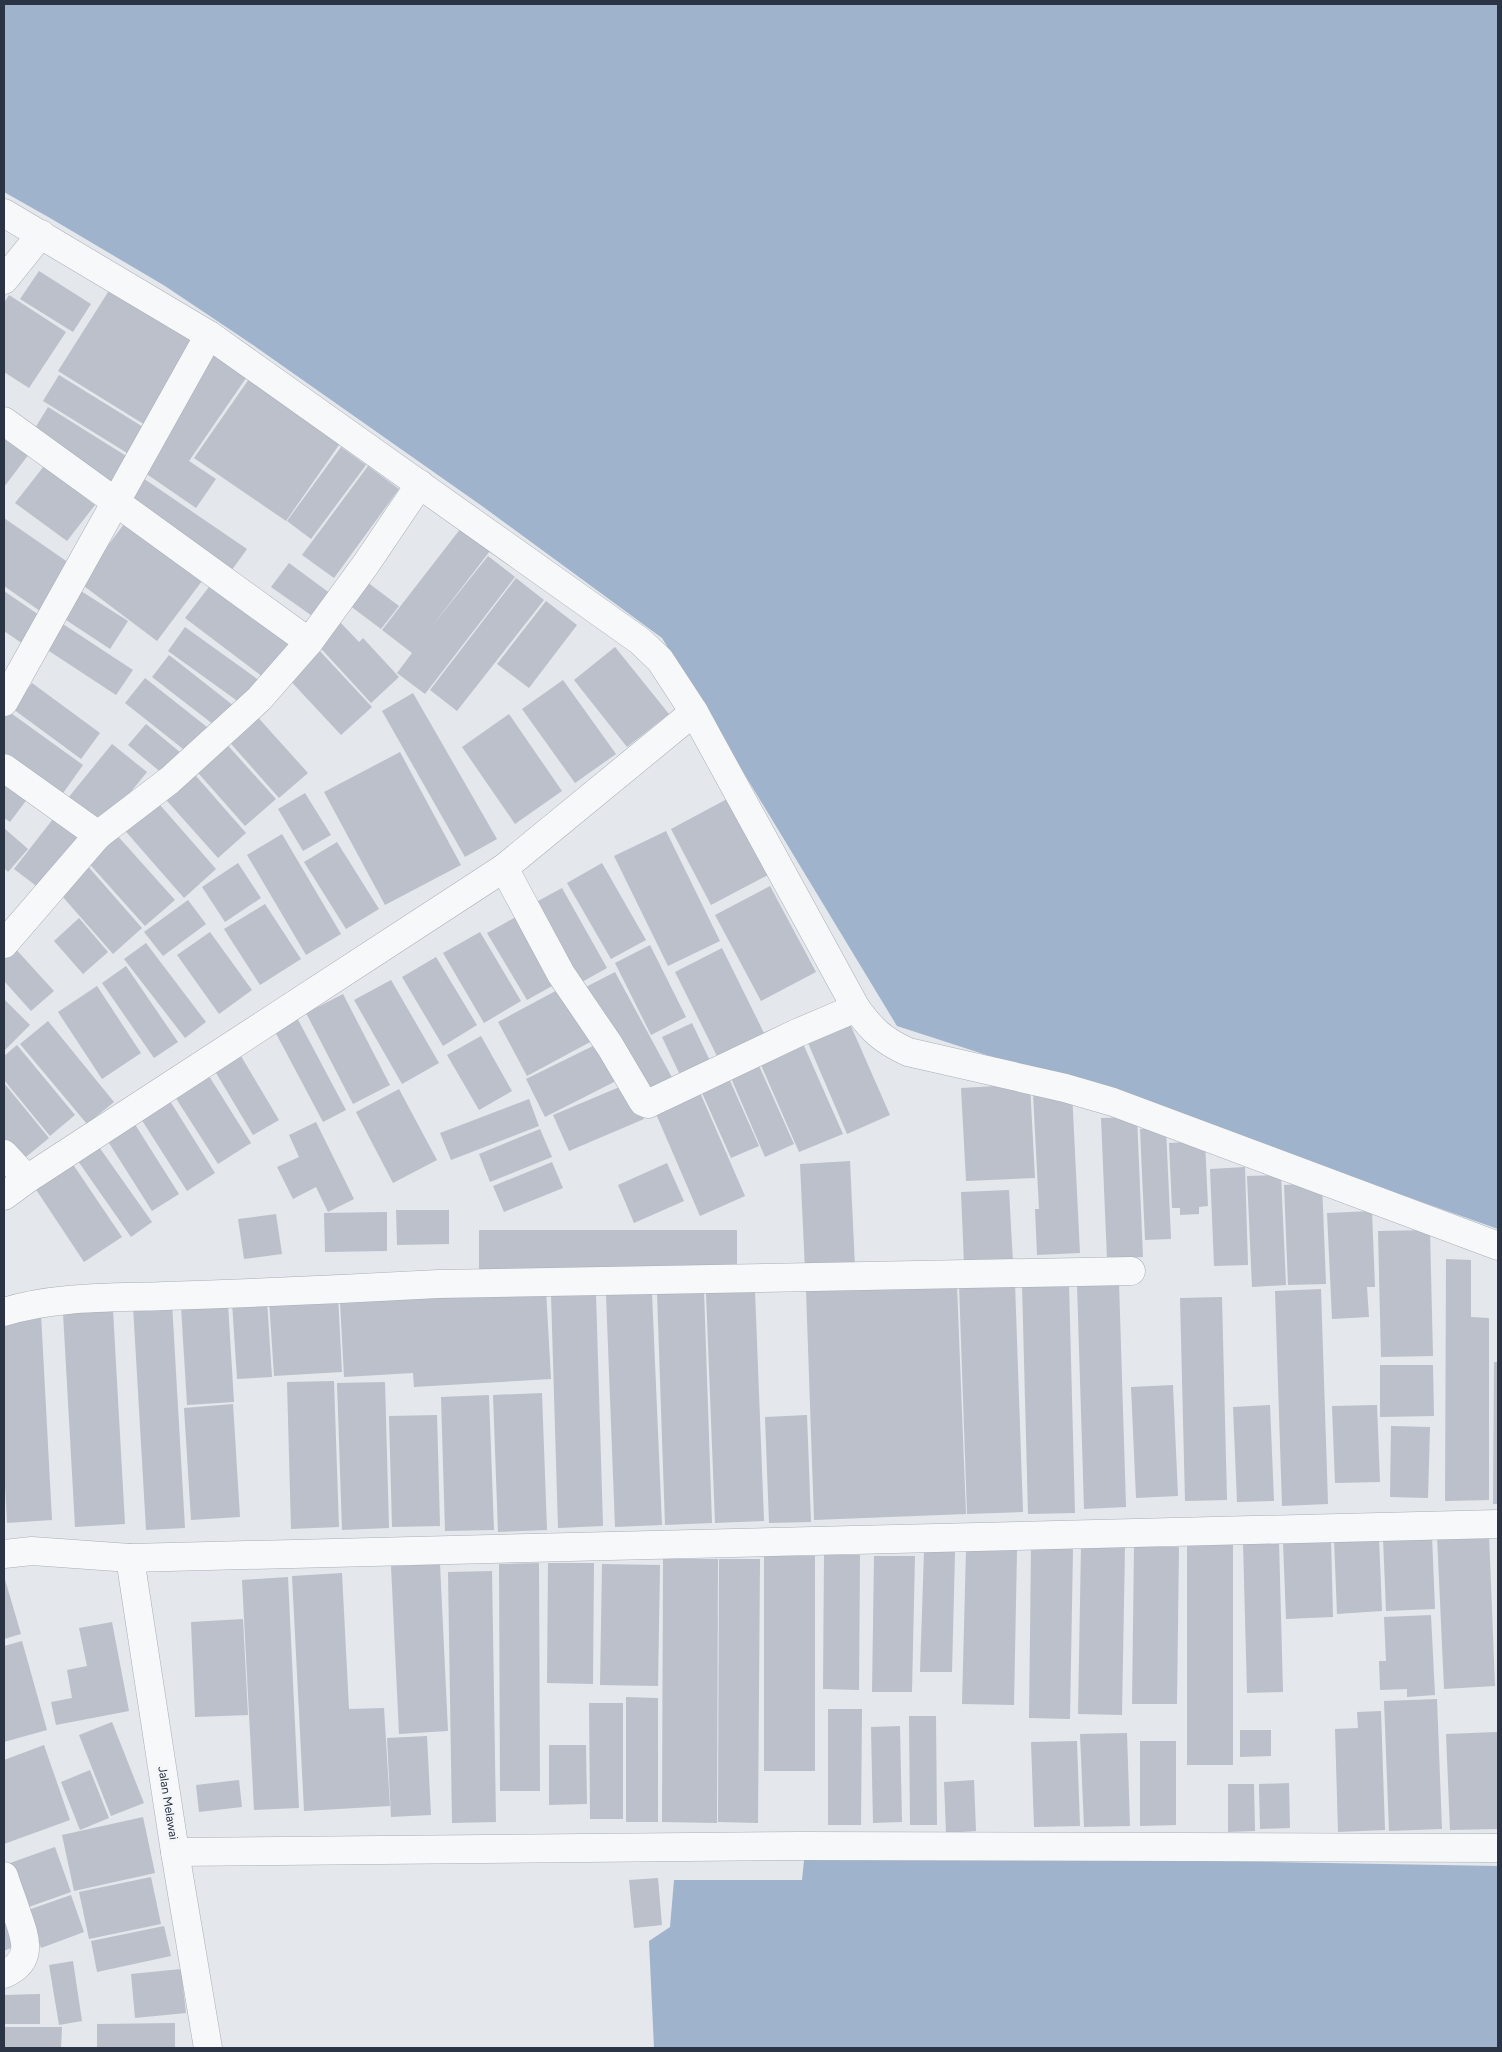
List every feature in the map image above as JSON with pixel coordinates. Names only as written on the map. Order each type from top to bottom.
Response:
[{"type":"street","points":[[4,213],[209,335],[640,641],[660,660],[694,712],[856,1008],[871,1030],[888,1043],[908,1052],[1065,1088],[1113,1102],[1498,1246]]},
{"type":"street","points":[[4,280],[41,234]]},
{"type":"street","points":[[4,702],[209,335]]},
{"type":"street","points":[[4,422],[309,642]]},
{"type":"street","points":[[4,944],[98,835],[170,780],[252,706],[309,642],[366,564],[420,484]]},
{"type":"street","points":[[4,1196],[27,1179],[504,868],[694,712]]},
{"type":"street","points":[[4,768],[98,835]]},
{"type":"street","points":[[504,868],[561,974],[610,1046],[643,1102],[648,1104],[797,1033],[856,1008]]},
{"type":"street","points":[[4,1154],[27,1179]]},
{"type":"street","points":[[4,1312],[22,1306],[82,1300],[325,1291],[438,1284],[1131,1271]]},
{"type":"street","points":[[4,1554],[32,1551],[130,1558],[1498,1524]]},
{"type":"street","name":"Jalan Melawai","points":[[130,1558],[175,1852],[208,2048]]},
{"type":"street","points":[[175,1852],[801,1846],[1498,1848]]},
{"type":"street","points":[[4,1876],[25,1935],[26,1945],[24,1956],[19,1965],[4,1974]]},
{"type":"water","points":[[4,4],[1498,4],[1498,1229],[1232,1135],[897,1026],[662,638],[482,506],[253,345],[165,286],[4,192]]},
{"type":"water","points":[[805,1851],[1498,1866],[1498,2048],[654,2048],[649,1941],[670,1927],[674,1880],[802,1880]]},
{"type":"building","points":[[39,271],[91,304],[73,332],[20,299]]},
{"type":"building","points":[[110,289],[202,345],[150,428],[58,371]]},
{"type":"building","points":[[9,295],[66,332],[29,388],[4,372],[4,303]]},
{"type":"building","points":[[219,345],[253,368],[189,461],[216,479],[196,508],[135,466]]},
{"type":"building","points":[[59,375],[148,430],[132,456],[43,401]]},
{"type":"building","points":[[249,379],[341,442],[286,521],[194,458]]},
{"type":"building","points":[[48,407],[131,459],[115,485],[32,433]]},
{"type":"building","points":[[4,429],[32,450],[4,487]]},
{"type":"building","points":[[341,447],[366,465],[311,539],[287,521]]},
{"type":"building","points":[[44,466],[95,505],[67,541],[15,503]]},
{"type":"building","points":[[368,466],[399,489],[334,578],[302,555]]},
{"type":"building","points":[[140,476],[247,549],[229,574],[123,501]]},
{"type":"building","points":[[4,518],[72,565],[40,611],[4,586]]},
{"type":"building","points":[[124,524],[202,581],[157,641],[80,583]]},
{"type":"building","points":[[461,528],[490,551],[429,630],[488,556],[515,577],[425,694],[397,673],[412,653],[382,630]]},
{"type":"building","points":[[289,563],[335,597],[318,620],[271,587]]},
{"type":"building","points":[[516,578],[544,600],[457,711],[430,690]]},
{"type":"building","points":[[215,579],[297,640],[267,680],[185,618]]},
{"type":"building","points":[[363,579],[399,606],[381,629],[345,602]]},
{"type":"building","points":[[4,591],[42,617],[23,644],[4,631]]},
{"type":"building","points":[[81,591],[128,621],[110,649],[63,618]]},
{"type":"building","points":[[546,601],[577,625],[529,688],[497,664]]},
{"type":"building","points":[[338,620],[359,642],[363,638],[399,677],[371,703],[315,642]]},
{"type":"building","points":[[63,624],[133,670],[116,695],[46,649]]},
{"type":"building","points":[[185,627],[260,681],[243,705],[168,651]]},
{"type":"building","points":[[615,647],[669,714],[627,747],[574,680]]},
{"type":"building","points":[[317,648],[372,707],[341,735],[286,676]]},
{"type":"building","points":[[169,655],[234,706],[218,728],[152,677]]},
{"type":"building","points":[[145,678],[212,731],[192,756],[125,703]]},
{"type":"building","points":[[563,680],[616,754],[575,783],[522,709]]},
{"type":"building","points":[[32,683],[100,733],[81,759],[13,709]]},
{"type":"building","points":[[413,693],[497,839],[465,857],[382,711]]},
{"type":"building","points":[[8,711],[83,765],[61,796],[4,755],[4,717]]},
{"type":"building","points":[[254,713],[308,773],[279,798],[225,737]]},
{"type":"building","points":[[509,714],[562,791],[515,824],[462,747]]},
{"type":"building","points":[[146,724],[181,753],[163,774],[128,745]]},
{"type":"building","points":[[222,739],[276,799],[245,826],[192,766]]},
{"type":"building","points":[[112,744],[147,772],[103,826],[68,798]]},
{"type":"building","points":[[400,752],[461,865],[385,905],[324,792]]},
{"type":"building","points":[[189,768],[246,833],[218,858],[160,793]]},
{"type":"building","points":[[4,775],[31,794],[10,822],[4,818]]},
{"type":"building","points":[[305,793],[331,835],[303,851],[278,809]]},
{"type":"building","points":[[154,798],[216,869],[184,898],[121,826]]},
{"type":"building","points":[[727,799],[768,875],[711,905],[671,829]]},
{"type":"building","points":[[60,810],[85,829],[39,888],[14,869]]},
{"type":"building","points":[[4,828],[28,849],[8,872],[4,868]]},
{"type":"building","points":[[666,831],[720,941],[668,966],[614,856]]},
{"type":"building","points":[[115,833],[175,900],[145,926],[85,859]]},
{"type":"building","points":[[282,834],[341,934],[306,955],[247,855]]},
{"type":"building","points":[[337,842],[379,909],[346,929],[304,862]]},
{"type":"building","points":[[85,863],[142,928],[113,954],[55,888]]},
{"type":"building","points":[[238,863],[261,898],[225,922],[202,887]]},
{"type":"building","points":[[602,863],[646,940],[611,959],[567,883]]},
{"type":"building","points":[[770,886],[816,972],[761,1001],[715,915]]},
{"type":"building","points":[[562,888],[607,968],[573,987],[527,907]]},
{"type":"building","points":[[188,900],[206,924],[163,956],[144,932]]},
{"type":"building","points":[[265,904],[301,959],[260,985],[224,929]]},
{"type":"building","points":[[521,914],[561,981],[527,1000],[487,933]]},
{"type":"building","points":[[79,918],[108,952],[83,974],[54,941]]},
{"type":"building","points":[[210,932],[252,990],[219,1014],[177,955]]},
{"type":"building","points":[[480,932],[521,1001],[484,1023],[443,953]]},
{"type":"building","points":[[146,943],[206,1022],[185,1038],[124,959]]},
{"type":"building","points":[[12,945],[54,991],[31,1011],[4,981],[4,953]]},
{"type":"building","points":[[650,945],[686,1017],[651,1035],[615,963]]},
{"type":"building","points":[[722,948],[767,1039],[720,1062],[675,972]]},
{"type":"building","points":[[436,957],[477,1025],[443,1046],[402,977]]},
{"type":"building","points":[[126,966],[178,1042],[154,1058],[102,983]]},
{"type":"building","points":[[615,972],[675,1083],[644,1099],[584,988]]},
{"type":"building","points":[[391,980],[439,1063],[402,1084],[354,1000]]},
{"type":"building","points":[[97,986],[141,1053],[102,1079],[58,1012]]},
{"type":"building","points":[[563,987],[592,1041],[527,1076],[498,1022]]},
{"type":"building","points":[[343,994],[390,1085],[353,1104],[306,1013]]},
{"type":"building","points":[[4,999],[30,1025],[4,1051]]},
{"type":"building","points":[[295,1014],[346,1110],[323,1122],[272,1026]]},
{"type":"building","points":[[847,1017],[890,1115],[847,1134],[805,1036]]},
{"type":"building","points":[[48,1021],[114,1102],[87,1124],[20,1044]]},
{"type":"building","points":[[692,1023],[711,1063],[681,1077],[662,1037]]},
{"type":"building","points":[[481,1036],[512,1091],[479,1110],[447,1055]]},
{"type":"building","points":[[801,1039],[843,1134],[799,1152],[758,1058]]},
{"type":"building","points":[[601,1042],[620,1079],[545,1117],[526,1079]]},
{"type":"building","points":[[17,1045],[75,1115],[50,1136],[4,1080],[4,1056]]},
{"type":"building","points":[[235,1046],[279,1120],[253,1135],[209,1061]]},
{"type":"building","points":[[756,1059],[794,1144],[765,1157],[728,1071]]},
{"type":"building","points":[[204,1068],[251,1143],[218,1164],[170,1089]]},
{"type":"building","points":[[727,1074],[759,1146],[731,1158],[699,1086]]},
{"type":"building","points":[[4,1083],[49,1138],[21,1161],[4,1140]]},
{"type":"building","points":[[629,1083],[644,1119],[569,1151],[553,1115]]},
{"type":"building","points":[[1030,1084],[1035,1178],[966,1181],[961,1088]]},
{"type":"building","points":[[698,1088],[745,1196],[700,1216],[653,1107]]},
{"type":"building","points":[[399,1089],[437,1160],[393,1183],[356,1112]]},
{"type":"building","points":[[1072,1092],[1080,1253],[1037,1255],[1035,1209],[1039,1209],[1033,1094]]},
{"type":"building","points":[[165,1093],[215,1173],[187,1191],[136,1111]]},
{"type":"building","points":[[529,1099],[539,1126],[451,1160],[440,1133]]},
{"type":"building","points":[[129,1115],[179,1194],[152,1211],[102,1132]]},
{"type":"building","points":[[1137,1117],[1143,1257],[1107,1259],[1101,1118]]},
{"type":"building","points":[[316,1122],[354,1199],[328,1212],[316,1187],[293,1199],[277,1167],[299,1157],[289,1135]]},
{"type":"building","points":[[1166,1128],[1171,1239],[1145,1240],[1140,1129]]},
{"type":"building","points":[[540,1129],[552,1157],[490,1182],[479,1154]]},
{"type":"building","points":[[92,1137],[152,1222],[131,1237],[71,1151]]},
{"type":"building","points":[[1205,1141],[1208,1206],[1199,1207],[1199,1214],[1180,1215],[1180,1208],[1172,1208],[1169,1143]]},
{"type":"building","points":[[68,1157],[122,1237],[84,1262],[31,1182]]},
{"type":"building","points":[[850,1161],[855,1267],[805,1270],[800,1164]]},
{"type":"building","points":[[552,1162],[563,1188],[504,1212],[493,1186]]},
{"type":"building","points":[[667,1163],[684,1201],[634,1223],[618,1185]]},
{"type":"building","points":[[1245,1167],[1248,1265],[1214,1266],[1210,1169]]},
{"type":"building","points":[[1281,1175],[1286,1285],[1252,1287],[1247,1176]]},
{"type":"building","points":[[1322,1183],[1326,1284],[1288,1285],[1284,1185]]},
{"type":"building","points":[[1009,1190],[1013,1263],[964,1265],[961,1192]]},
{"type":"building","points":[[396,1210],[449,1210],[449,1244],[397,1245]]},
{"type":"building","points":[[1372,1211],[1375,1287],[1367,1287],[1369,1317],[1332,1319],[1327,1213]]},
{"type":"building","points":[[387,1212],[387,1251],[325,1252],[324,1213]]},
{"type":"building","points":[[276,1214],[282,1254],[244,1259],[238,1219]]},
{"type":"building","points":[[479,1230],[737,1230],[737,1273],[479,1273]]},
{"type":"building","points":[[1430,1230],[1433,1356],[1381,1357],[1378,1231]]},
{"type":"building","points":[[1446,1259],[1471,1260],[1471,1317],[1489,1318],[1489,1500],[1445,1501]]},
{"type":"building","points":[[1015,1283],[1023,1512],[967,1514],[959,1284]]},
{"type":"building","points":[[1069,1283],[1075,1513],[1028,1514],[1022,1284]]},
{"type":"building","points":[[1119,1283],[1126,1507],[1084,1509],[1077,1284]]},
{"type":"building","points":[[957,1285],[966,1514],[814,1520],[806,1290]]},
{"type":"building","points":[[1321,1289],[1328,1504],[1282,1506],[1275,1291]]},
{"type":"building","points":[[546,1290],[551,1379],[414,1387],[413,1373],[344,1377],[340,1302]]},
{"type":"building","points":[[704,1291],[712,1523],[665,1525],[657,1293]]},
{"type":"building","points":[[755,1291],[764,1521],[715,1523],[706,1293]]},
{"type":"building","points":[[652,1293],[662,1525],[615,1527],[606,1295]]},
{"type":"building","points":[[596,1294],[603,1526],[558,1528],[551,1295]]},
{"type":"building","points":[[338,1296],[342,1372],[274,1376],[269,1300]]},
{"type":"building","points":[[1222,1297],[1227,1500],[1185,1501],[1180,1298]]},
{"type":"building","points":[[267,1301],[272,1377],[237,1379],[232,1302]]},
{"type":"building","points":[[172,1303],[185,1528],[146,1530],[133,1306]]},
{"type":"building","points":[[228,1304],[234,1402],[187,1405],[181,1307]]},
{"type":"building","points":[[113,1310],[125,1524],[75,1527],[63,1313]]},
{"type":"building","points":[[41,1314],[52,1520],[7,1523],[4,1466],[4,1316]]},
{"type":"building","points":[[1494,1362],[1498,1362],[1498,1504],[1493,1504]]},
{"type":"building","points":[[1380,1365],[1433,1365],[1434,1416],[1380,1417]]},
{"type":"building","points":[[334,1381],[339,1527],[291,1529],[287,1382]]},
{"type":"building","points":[[385,1382],[389,1528],[342,1530],[337,1383]]},
{"type":"building","points":[[1173,1385],[1178,1496],[1136,1498],[1131,1387]]},
{"type":"building","points":[[542,1393],[547,1530],[498,1532],[493,1395]]},
{"type":"building","points":[[489,1395],[494,1530],[445,1531],[441,1397]]},
{"type":"building","points":[[233,1404],[240,1517],[191,1520],[184,1408]]},
{"type":"building","points":[[1270,1405],[1274,1501],[1237,1502],[1233,1407]]},
{"type":"building","points":[[1377,1405],[1380,1482],[1335,1483],[1332,1406]]},
{"type":"building","points":[[437,1415],[440,1526],[392,1527],[389,1416]]},
{"type":"building","points":[[807,1415],[811,1522],[769,1523],[765,1417]]},
{"type":"building","points":[[1391,1426],[1430,1427],[1428,1498],[1390,1497]]},
{"type":"building","points":[[1489,1534],[1495,1686],[1444,1689],[1437,1536]]},
{"type":"building","points":[[1432,1536],[1435,1609],[1386,1611],[1383,1538]]},
{"type":"building","points":[[1379,1538],[1382,1611],[1337,1614],[1334,1539]]},
{"type":"building","points":[[1331,1540],[1333,1617],[1286,1619],[1283,1542]]},
{"type":"building","points":[[1279,1541],[1283,1692],[1247,1693],[1243,1542]]},
{"type":"building","points":[[1187,1543],[1233,1543],[1233,1765],[1187,1765]]},
{"type":"building","points":[[1081,1546],[1125,1547],[1122,1715],[1078,1714]]},
{"type":"building","points":[[1134,1547],[1179,1547],[1177,1704],[1132,1704]]},
{"type":"building","points":[[1031,1548],[1073,1548],[1070,1719],[1029,1718]]},
{"type":"building","points":[[966,1549],[1017,1550],[1014,1705],[962,1704]]},
{"type":"building","points":[[924,1551],[955,1552],[952,1672],[920,1672]]},
{"type":"building","points":[[764,1555],[815,1556],[815,1771],[764,1771]]},
{"type":"building","points":[[824,1555],[860,1555],[859,1690],[823,1689]]},
{"type":"building","points":[[874,1556],[915,1556],[912,1692],[872,1692]]},
{"type":"building","points":[[663,1559],[718,1559],[717,1823],[662,1822]]},
{"type":"building","points":[[719,1559],[760,1559],[758,1823],[718,1822]]},
{"type":"building","points":[[539,1563],[540,1791],[500,1791],[499,1564]]},
{"type":"building","points":[[548,1563],[594,1563],[593,1684],[547,1683]]},
{"type":"building","points":[[440,1564],[448,1731],[399,1734],[391,1566]]},
{"type":"building","points":[[602,1564],[660,1565],[658,1686],[600,1685]]},
{"type":"building","points":[[492,1571],[496,1822],[452,1823],[448,1572]]},
{"type":"building","points":[[342,1573],[349,1709],[384,1708],[390,1806],[304,1811],[292,1576]]},
{"type":"building","points":[[4,1576],[21,1634],[4,1639]]},
{"type":"building","points":[[288,1577],[299,1808],[254,1810],[242,1580]]},
{"type":"building","points":[[1431,1615],[1435,1695],[1407,1697],[1407,1689],[1380,1690],[1379,1661],[1386,1661],[1384,1617]]},
{"type":"building","points":[[243,1619],[248,1715],[195,1717],[191,1622]]},
{"type":"building","points":[[112,1622],[129,1711],[56,1725],[51,1702],[72,1698],[67,1670],[87,1666],[79,1628]]},
{"type":"building","points":[[22,1641],[47,1730],[4,1742],[4,1646]]},
{"type":"building","points":[[626,1697],[658,1698],[658,1822],[626,1822]]},
{"type":"building","points":[[1437,1699],[1442,1829],[1389,1831],[1384,1701]]},
{"type":"building","points":[[589,1703],[623,1703],[623,1819],[590,1819]]},
{"type":"building","points":[[828,1709],[862,1709],[861,1825],[828,1825]]},
{"type":"building","points":[[1381,1711],[1385,1830],[1338,1832],[1335,1729],[1358,1728],[1357,1712]]},
{"type":"building","points":[[909,1716],[936,1716],[937,1825],[910,1825]]},
{"type":"building","points":[[112,1722],[144,1803],[111,1816],[79,1735]]},
{"type":"building","points":[[900,1726],[902,1822],[873,1823],[871,1727]]},
{"type":"building","points":[[1240,1730],[1271,1730],[1271,1756],[1240,1757]]},
{"type":"building","points":[[1497,1732],[1498,1829],[1450,1830],[1446,1734]]},
{"type":"building","points":[[1127,1733],[1130,1826],[1084,1827],[1080,1734]]},
{"type":"building","points":[[427,1736],[431,1815],[391,1817],[387,1738]]},
{"type":"building","points":[[1077,1741],[1080,1826],[1034,1827],[1031,1742]]},
{"type":"building","points":[[1140,1741],[1176,1741],[1176,1825],[1140,1826]]},
{"type":"building","points":[[44,1745],[70,1820],[4,1844],[4,1760]]},
{"type":"building","points":[[549,1745],[586,1745],[587,1804],[549,1805]]},
{"type":"building","points":[[90,1770],[109,1818],[80,1830],[61,1782]]},
{"type":"building","points":[[239,1780],[242,1807],[199,1812],[196,1785]]},
{"type":"building","points":[[974,1780],[976,1831],[946,1833],[944,1782]]},
{"type":"building","points":[[1289,1783],[1290,1828],[1260,1829],[1259,1784]]},
{"type":"building","points":[[1228,1784],[1254,1784],[1255,1831],[1228,1832]]},
{"type":"building","points":[[143,1817],[155,1873],[74,1891],[62,1835]]},
{"type":"building","points":[[55,1847],[71,1892],[26,1908],[10,1863]]},
{"type":"building","points":[[151,1877],[161,1924],[89,1939],[79,1892]]},
{"type":"building","points":[[658,1878],[662,1925],[634,1928],[629,1880]]},
{"type":"building","points":[[71,1895],[84,1932],[41,1948],[28,1910]]},
{"type":"building","points":[[4,1919],[15,1946],[4,1951]]},
{"type":"building","points":[[164,1926],[171,1956],[97,1972],[91,1941]]},
{"type":"building","points":[[73,1961],[82,2021],[59,2025],[49,1965]]},
{"type":"building","points":[[181,1969],[186,2013],[135,2018],[131,1974]]},
{"type":"building","points":[[40,1994],[40,2024],[4,2024],[4,1995]]},
{"type":"building","points":[[175,2023],[175,2048],[97,2048],[97,2024]]},
{"type":"building","points":[[4,2027],[62,2027],[61,2048],[4,2048]]}]
